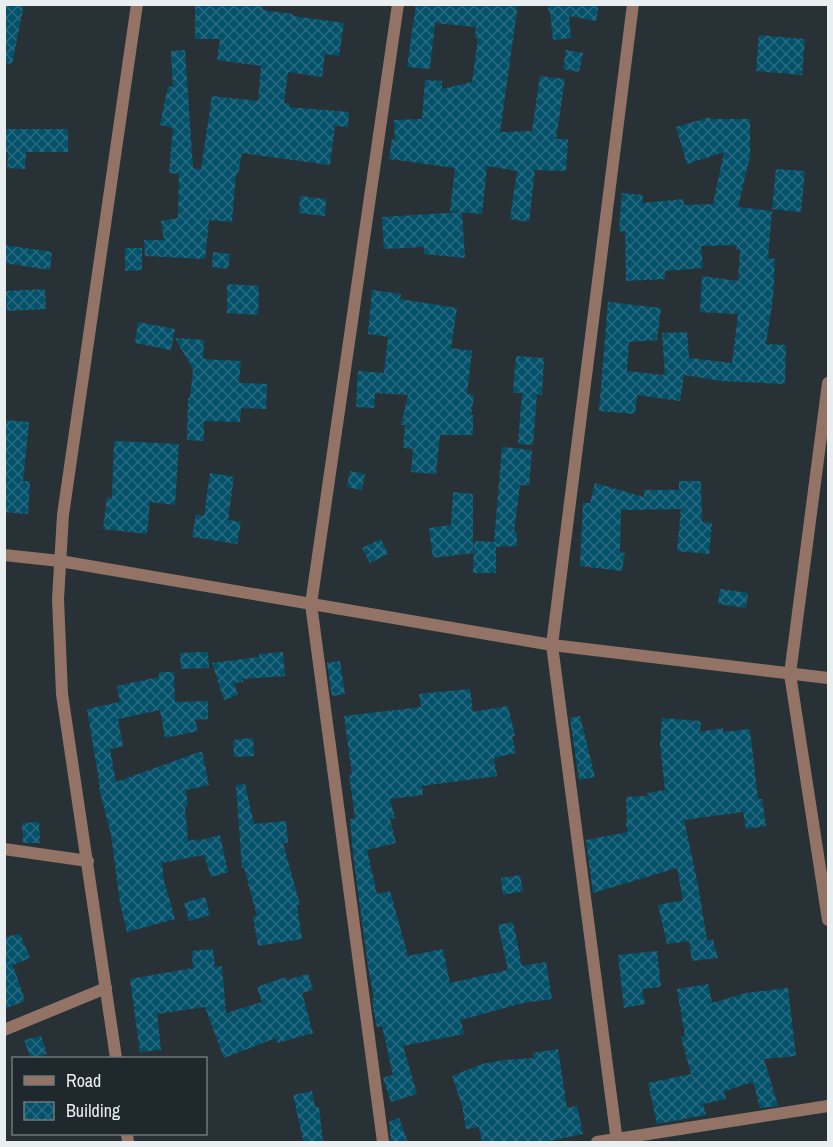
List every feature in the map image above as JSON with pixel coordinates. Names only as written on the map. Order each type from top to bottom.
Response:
[{"type":"street","points":[[116,1057],[62,694],[57,599],[63,515],[137,4]]},
{"type":"street","points":[[383,1143],[311,604],[398,4]]},
{"type":"street","points":[[616,1141],[552,645],[633,4]]},
{"type":"street","points":[[828,383],[790,674],[828,920]]},
{"type":"street","points":[[4,555],[60,561],[552,645],[828,678]]},
{"type":"street","points":[[4,849],[88,861]]},
{"type":"street","points":[[4,1030],[106,988]]},
{"type":"street","points":[[597,1143],[828,1106]]},
{"type":"building","points":[[4,4],[24,4],[12,64],[4,63]]},
{"type":"building","points":[[195,4],[263,6],[263,10],[344,23],[339,56],[325,54],[322,77],[288,72],[284,103],[290,103],[289,107],[349,112],[348,127],[335,126],[330,165],[242,153],[238,175],[236,174],[232,222],[209,220],[205,259],[145,256],[144,240],[164,240],[161,221],[178,218],[179,174],[169,173],[173,128],[160,125],[168,86],[173,87],[171,51],[185,50],[193,168],[201,169],[212,96],[258,101],[261,66],[217,60],[220,39],[195,39]]},
{"type":"building","points":[[416,4],[518,4],[500,132],[532,131],[540,76],[565,79],[556,139],[568,139],[566,171],[535,170],[529,222],[510,219],[517,171],[487,166],[482,214],[450,211],[455,168],[389,159],[392,139],[395,140],[394,120],[422,119],[425,80],[442,81],[442,89],[472,82],[478,38],[475,38],[476,27],[435,23],[430,69],[407,67]]},
{"type":"building","points":[[549,4],[599,4],[596,21],[569,16],[571,38],[553,40],[550,12],[548,12]]},
{"type":"building","points":[[759,35],[805,39],[802,75],[756,71]]},
{"type":"building","points":[[566,50],[583,53],[579,72],[563,69]]},
{"type":"building","points":[[710,117],[710,119],[750,119],[750,156],[738,207],[772,211],[768,258],[775,259],[773,298],[766,344],[786,345],[785,384],[722,381],[684,375],[680,401],[637,395],[635,414],[599,411],[608,302],[661,308],[657,340],[629,342],[627,371],[665,375],[662,333],[687,332],[689,358],[732,363],[738,314],[700,312],[702,276],[738,281],[740,250],[736,250],[737,245],[701,246],[703,268],[665,271],[665,279],[626,281],[625,232],[619,231],[622,193],[643,195],[642,203],[684,199],[684,205],[713,204],[724,152],[687,164],[676,127]]},
{"type":"building","points":[[4,129],[68,129],[68,152],[26,152],[25,169],[7,168],[8,152],[4,152]]},
{"type":"building","points":[[776,169],[805,171],[801,212],[772,209]]},
{"type":"building","points":[[300,196],[326,199],[325,216],[299,213]]},
{"type":"building","points":[[462,212],[465,258],[424,254],[424,247],[384,249],[382,217]]},
{"type":"building","points":[[4,245],[52,252],[50,270],[4,263]]},
{"type":"building","points":[[125,248],[142,248],[142,270],[125,271]]},
{"type":"building","points":[[213,252],[230,254],[228,269],[212,267]]},
{"type":"building","points":[[227,284],[259,286],[258,315],[227,313]]},
{"type":"building","points":[[45,289],[46,309],[7,311],[6,291]]},
{"type":"building","points":[[372,290],[401,294],[400,299],[457,308],[451,348],[472,351],[467,394],[474,395],[471,415],[473,415],[473,435],[440,435],[436,474],[411,472],[413,449],[403,448],[405,425],[401,425],[408,395],[375,393],[374,408],[356,407],[358,371],[384,373],[388,337],[368,334]]},
{"type":"building","points":[[138,322],[175,329],[171,350],[135,343]]},
{"type":"building","points":[[175,338],[204,340],[203,359],[241,361],[239,383],[267,384],[266,409],[241,408],[240,422],[204,421],[204,441],[187,440],[188,398],[190,398],[193,369]]},
{"type":"building","points":[[516,356],[544,358],[542,395],[537,394],[533,445],[518,444],[522,393],[513,393]]},
{"type":"building","points":[[4,420],[29,422],[23,481],[30,481],[28,514],[4,512]]},
{"type":"building","points":[[114,441],[179,444],[175,505],[150,502],[147,534],[103,529],[107,497],[112,498]]},
{"type":"building","points":[[502,447],[532,450],[529,486],[520,485],[514,532],[517,532],[517,546],[496,547],[496,573],[473,573],[474,541],[494,542]]},
{"type":"building","points":[[350,471],[365,474],[362,490],[347,487]]},
{"type":"building","points":[[210,473],[234,477],[228,520],[241,522],[237,544],[192,537],[196,514],[204,516]]},
{"type":"building","points":[[679,481],[701,481],[702,522],[712,523],[709,554],[677,551],[681,509],[621,510],[620,552],[625,553],[622,571],[580,566],[583,503],[590,503],[595,483],[644,497],[644,490],[679,490]]},
{"type":"building","points":[[453,492],[473,494],[473,553],[433,558],[429,528],[451,525]]},
{"type":"building","points":[[381,539],[388,554],[370,563],[362,548]]},
{"type":"building","points":[[720,589],[748,593],[746,608],[718,604]]},
{"type":"building","points":[[208,652],[209,668],[181,669],[180,653]]},
{"type":"building","points":[[283,652],[285,676],[243,679],[243,682],[234,683],[238,695],[224,700],[212,663]]},
{"type":"building","points":[[340,661],[345,694],[332,696],[327,663]]},
{"type":"building","points":[[159,672],[174,672],[175,702],[208,701],[208,719],[195,720],[198,731],[165,738],[160,710],[118,719],[123,746],[110,749],[116,782],[202,751],[209,785],[186,790],[188,841],[198,839],[198,841],[220,835],[228,872],[211,877],[204,855],[162,863],[164,881],[175,919],[127,932],[120,903],[111,834],[99,788],[87,709],[120,702],[117,686],[159,677]]},
{"type":"building","points":[[470,689],[473,712],[508,706],[515,736],[512,737],[516,753],[494,758],[497,776],[422,786],[423,795],[390,799],[395,818],[390,819],[396,843],[367,850],[377,894],[390,891],[408,956],[443,949],[450,983],[508,970],[498,925],[513,922],[522,966],[546,962],[552,999],[523,1003],[461,1020],[464,1034],[403,1046],[417,1094],[391,1102],[383,1078],[393,1075],[382,1026],[377,1027],[375,1019],[353,854],[350,819],[355,818],[344,716],[421,707],[419,694]]},
{"type":"building","points":[[580,716],[595,777],[579,780],[570,718]]},
{"type":"building","points":[[662,718],[701,721],[700,732],[723,728],[723,732],[750,729],[758,799],[762,799],[766,826],[746,829],[743,812],[684,820],[707,940],[713,940],[718,958],[692,961],[689,941],[667,944],[658,905],[683,900],[677,868],[593,893],[586,840],[628,832],[625,822],[627,821],[626,797],[648,796],[647,793],[665,790],[660,744]]},
{"type":"building","points":[[253,738],[254,756],[234,757],[233,740]]},
{"type":"building","points":[[245,784],[254,824],[286,821],[288,843],[283,843],[300,905],[297,906],[302,939],[258,946],[253,917],[257,916],[244,867],[242,868],[236,785]]},
{"type":"building","points":[[39,822],[40,843],[23,843],[22,823]]},
{"type":"building","points":[[520,875],[523,891],[503,895],[501,878]]},
{"type":"building","points":[[205,897],[210,915],[189,921],[184,903]]},
{"type":"building","points":[[20,934],[30,958],[13,965],[25,1001],[4,1009],[4,937]]},
{"type":"building","points":[[213,949],[215,967],[222,966],[226,1013],[262,1002],[257,987],[286,977],[287,980],[308,974],[313,990],[302,993],[313,1033],[277,1043],[276,1038],[224,1058],[205,1007],[157,1014],[161,1050],[140,1052],[130,979],[193,968],[192,951]]},
{"type":"building","points":[[657,951],[661,987],[642,989],[645,1004],[624,1008],[618,955]]},
{"type":"building","points":[[708,984],[712,1003],[746,993],[788,988],[796,1056],[764,1059],[778,1106],[760,1108],[753,1082],[724,1091],[726,1099],[703,1104],[706,1115],[657,1124],[648,1083],[691,1074],[681,1037],[685,1036],[677,989]]},
{"type":"building","points":[[41,1036],[47,1054],[30,1057],[24,1040]]},
{"type":"building","points":[[558,1049],[567,1108],[577,1106],[583,1134],[539,1143],[482,1143],[479,1127],[466,1129],[462,1105],[452,1076],[482,1064],[534,1058],[533,1053]]},
{"type":"building","points":[[312,1091],[315,1107],[319,1107],[323,1143],[304,1143],[293,1095]]},
{"type":"building","points":[[399,1118],[408,1143],[391,1143],[389,1122]]}]
